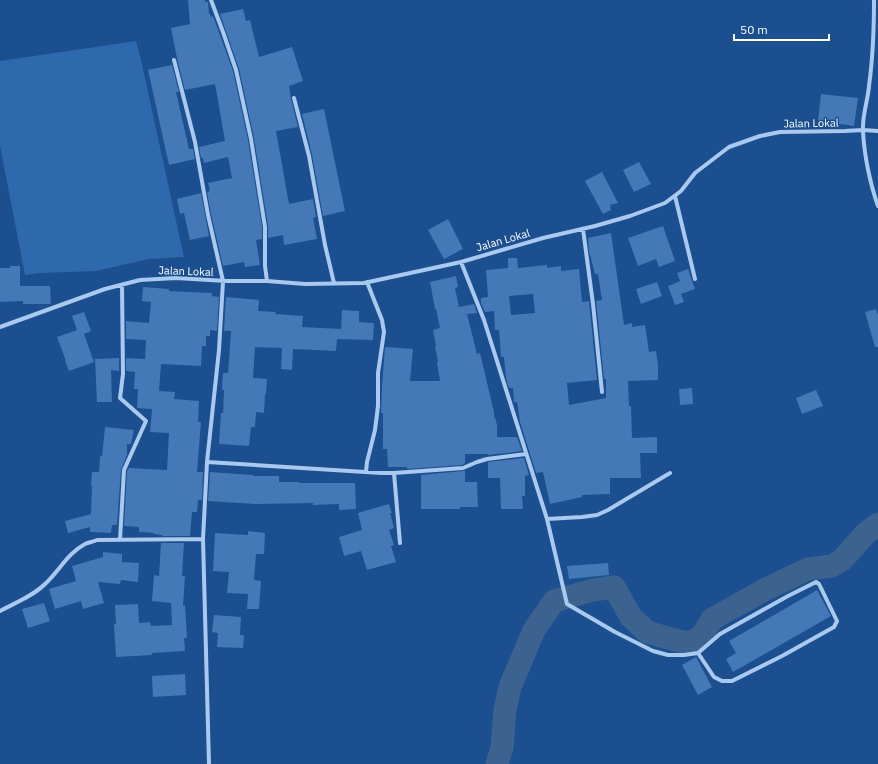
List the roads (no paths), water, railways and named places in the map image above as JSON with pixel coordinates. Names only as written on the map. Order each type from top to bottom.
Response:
[{"type":"street","points":[[211,0],[236,70],[251,139],[265,227],[265,266],[267,281]]},
{"type":"street","points":[[874,0],[873,43],[869,86],[862,130],[869,175],[878,206]]},
{"type":"street","points":[[174,60],[195,142],[208,214],[223,281],[219,350],[207,462],[202,539],[209,764]]},
{"type":"street","points":[[294,98],[309,156],[334,283]]},
{"type":"street","name":"Jalan Lokal","points":[[0,328],[104,289],[140,280],[176,278],[223,281],[267,281],[304,284],[367,282],[461,262],[543,238],[630,216],[665,203],[681,191],[696,173],[729,147],[760,136],[780,132],[878,130]]},
{"type":"street","points":[[674,196],[695,279]]},
{"type":"street","points":[[583,229],[593,304],[602,392]]},
{"type":"street","points":[[461,262],[484,320],[547,519],[567,604],[615,632],[653,651],[668,655],[698,653],[720,634],[816,582],[819,584],[836,621],[834,626],[782,656],[732,681],[722,681],[714,677],[698,653]]},
{"type":"street","points":[[366,472],[375,430],[378,406],[378,372],[384,332],[382,320],[367,282]]},
{"type":"street","points":[[120,540],[124,470],[146,422],[120,398],[123,374],[122,285]]},
{"type":"street","points":[[207,462],[394,473],[463,468],[487,459],[526,454]]},
{"type":"street","points":[[394,473],[400,543]]},
{"type":"street","points":[[547,519],[597,515],[670,473]]},
{"type":"street","points":[[0,611],[38,590],[64,562],[85,544],[97,540],[202,539]]},
{"type":"waterway","points":[[497,764],[502,748],[505,710],[510,687],[534,630],[554,601],[593,590],[614,587],[631,617],[647,632],[682,642],[694,642],[703,634],[712,619],[766,589],[808,569],[832,566],[842,560],[866,533],[878,524]]}]
